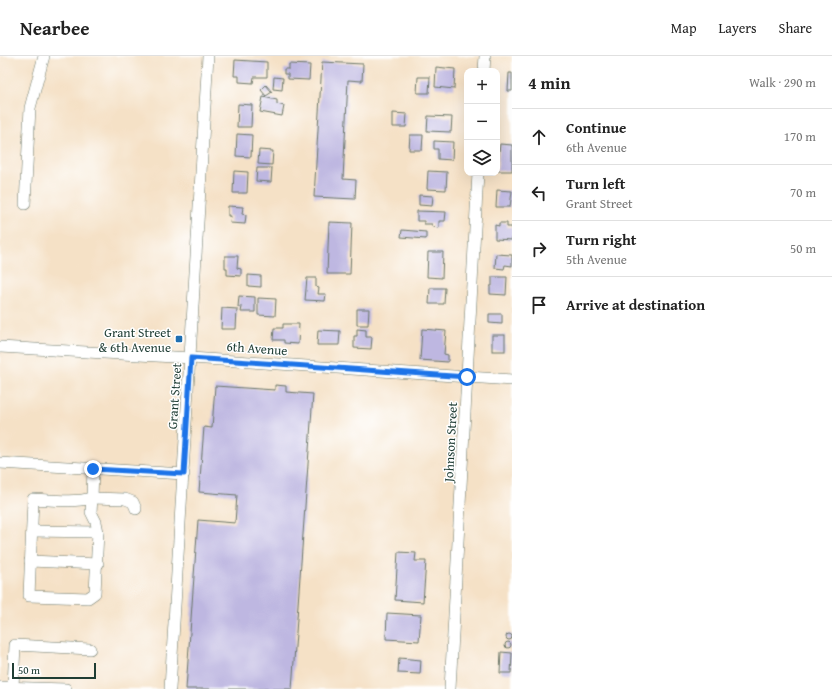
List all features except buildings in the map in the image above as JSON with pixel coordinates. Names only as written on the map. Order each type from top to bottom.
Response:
[{"type":"street","points":[[25,204],[30,108],[44,56]]},
{"type":"street","name":"Grant Street","points":[[170,689],[208,56]]},
{"type":"street","points":[[484,68],[485,56]]},
{"type":"street","name":"Johnson Street","points":[[450,689],[478,176]]},
{"type":"street","name":"6th Avenue","points":[[0,347],[191,358],[512,380]]},
{"type":"street","points":[[0,463],[184,474]]},
{"type":"street","points":[[93,469],[92,498],[91,512],[96,522],[98,532],[98,564],[95,593],[88,598],[29,596],[33,499],[65,501],[81,501],[92,498],[125,499],[133,502],[136,510]]},
{"type":"street","points":[[32,531],[98,532]]},
{"type":"street","points":[[30,561],[98,564]]},
{"type":"street","points":[[13,687],[15,645],[90,649]]},
{"type":"street","points":[[0,687],[66,689]]},
{"type":"place","name":"Grant Street & 6th Avenue","points":[[179,339]]},
{"type":"route","points":[[93,469],[184,474],[191,358],[467,377]]}]
